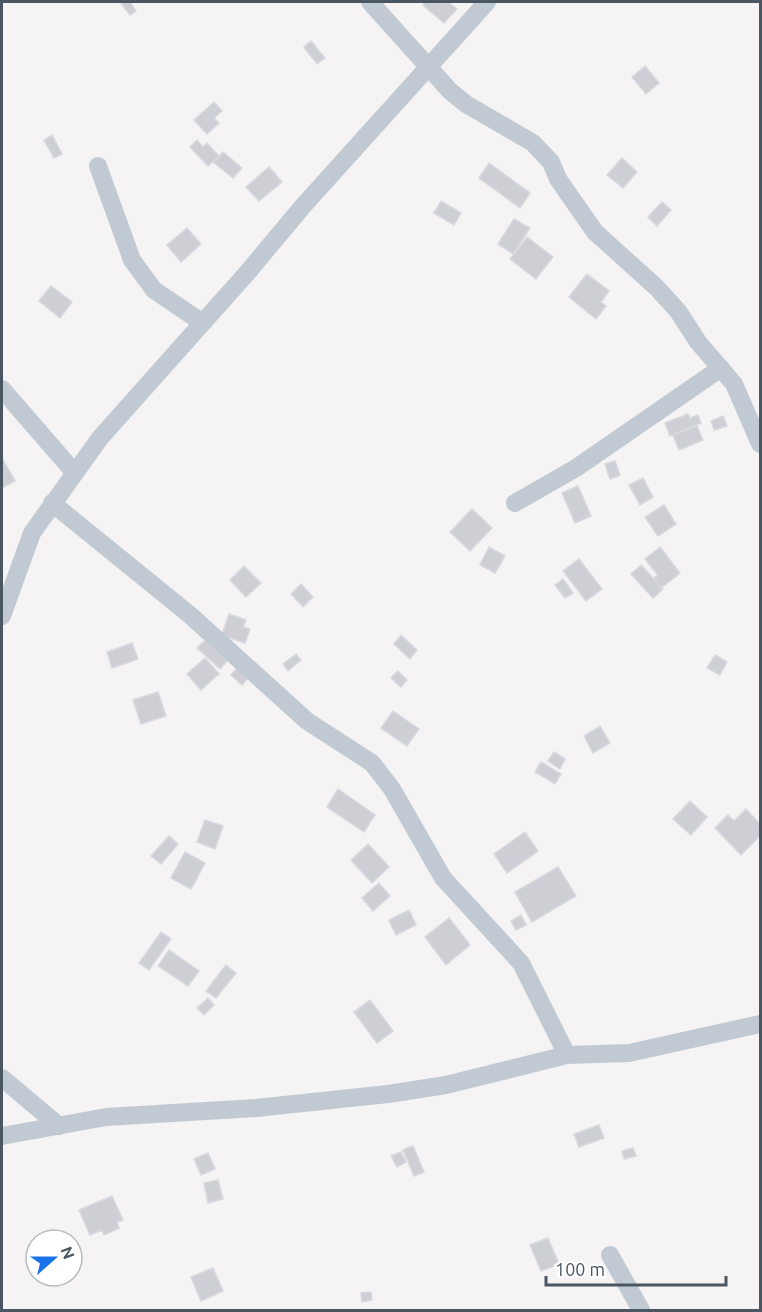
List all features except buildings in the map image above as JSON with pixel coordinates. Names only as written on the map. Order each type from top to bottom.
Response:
[{"type":"street","points":[[370,2],[450,91],[466,104],[533,142],[551,162],[558,179],[596,232],[656,287],[678,311],[698,342],[734,384],[760,444]]},
{"type":"street","points":[[2,616],[32,533],[74,472],[139,393],[203,323],[303,206],[487,2]]},
{"type":"street","points":[[98,166],[132,260],[154,290],[203,323]]},
{"type":"street","points":[[515,503],[576,468],[721,368]]},
{"type":"street","points":[[2,389],[74,472]]},
{"type":"street","points":[[52,503],[190,615],[307,721],[372,763],[392,789],[443,878],[521,963],[567,1055]]},
{"type":"street","points":[[2,1136],[106,1117],[256,1108],[388,1094],[446,1085],[567,1055],[629,1053],[760,1024]]},
{"type":"street","points":[[2,1078],[59,1126]]},
{"type":"street","points":[[610,1255],[641,1311]]}]
